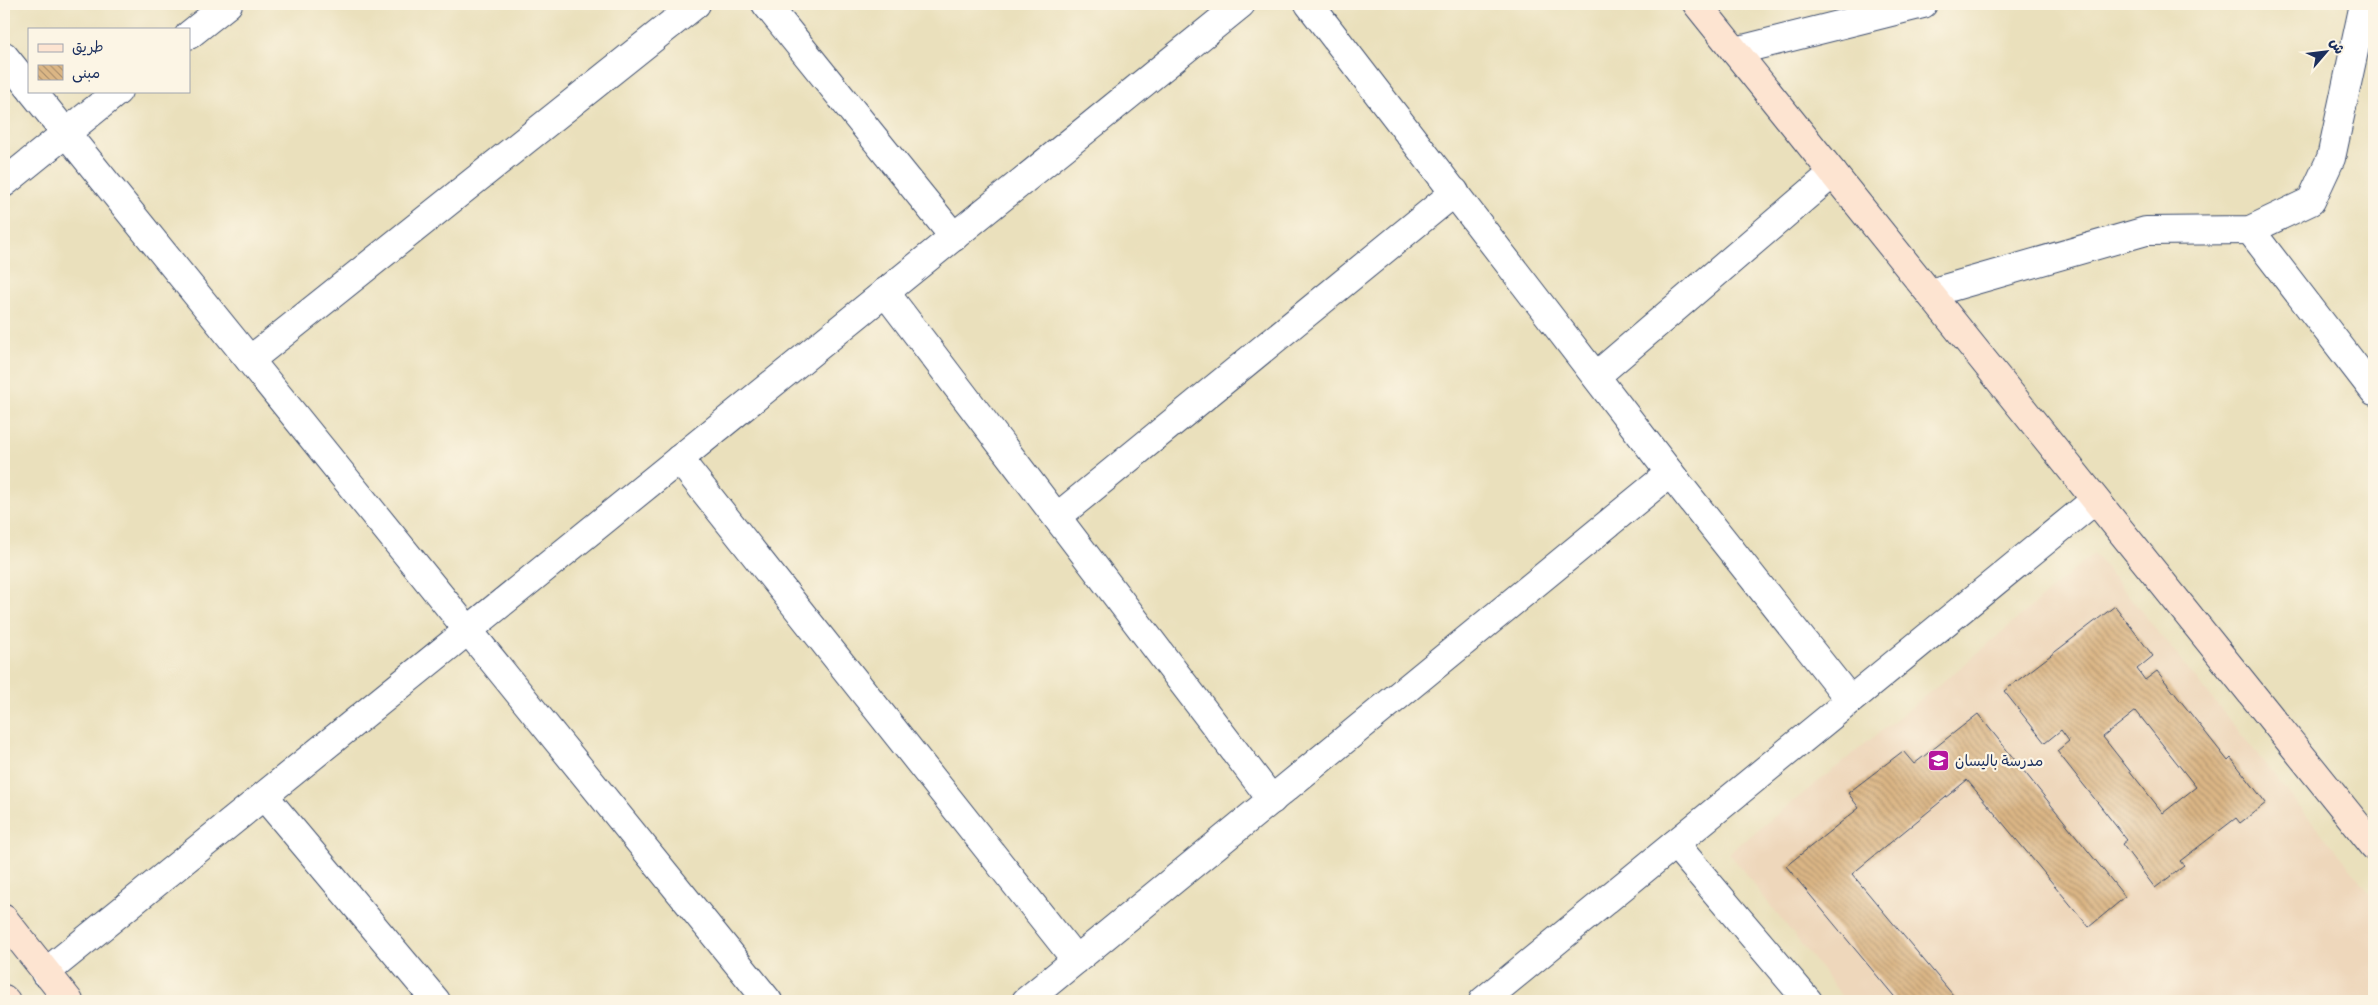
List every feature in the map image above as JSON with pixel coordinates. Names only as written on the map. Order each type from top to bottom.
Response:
[{"type":"street","points":[[190,34],[228,4]]},
{"type":"street","points":[[250,360],[696,4]]},
{"type":"street","points":[[766,4],[954,237]]},
{"type":"street","points":[[45,973],[1241,4]]},
{"type":"street","points":[[1309,4],[1670,473],[1850,700]]},
{"type":"street","points":[[1697,4],[2374,846]]},
{"type":"street","points":[[1735,51],[1923,4]]},
{"type":"street","points":[[1930,293],[2146,231],[2250,230],[2311,202],[2331,158],[2364,4]]},
{"type":"street","points":[[4,56],[28,86]]},
{"type":"street","points":[[33,92],[768,1001]]},
{"type":"street","points":[[4,183],[117,92]]},
{"type":"street","points":[[1596,376],[1833,173]]},
{"type":"street","points":[[1057,517],[1454,192]]},
{"type":"street","points":[[2250,230],[2374,391]]},
{"type":"street","points":[[885,292],[1272,800]]},
{"type":"street","points":[[679,459],[1076,960]]},
{"type":"street","points":[[1026,1001],[1670,473]]},
{"type":"street","points":[[1483,1001],[2095,500]]},
{"type":"street","points":[[264,796],[436,1001]]},
{"type":"street","points":[[1675,844],[1808,1001]]},
{"type":"street","points":[[4,919],[69,1001]]},
{"type":"shaded area","points":[[2094,553],[2374,898],[2374,1001],[1846,1001],[1729,853],[1960,668]]},
{"type":"building","points":[[2115,606],[2153,656],[2137,669],[2145,680],[2157,671],[2228,761],[2231,758],[2266,803],[2240,823],[2236,818],[2180,861],[2184,866],[2155,888],[2122,844],[2127,840],[2057,751],[2069,741],[2061,730],[2045,743],[2004,691]],"holes":[[[2136,711],[2196,787],[2163,813],[2103,737]]]},
{"type":"building","points":[[1978,714],[2125,897],[2089,927],[1967,780],[1852,874],[1958,1001],[1898,1001],[1786,866],[1859,808],[1848,793],[1903,751],[1914,764]]},
{"type":"place","name":"مدرسة بالیسان","points":[[1939,761]]}]
